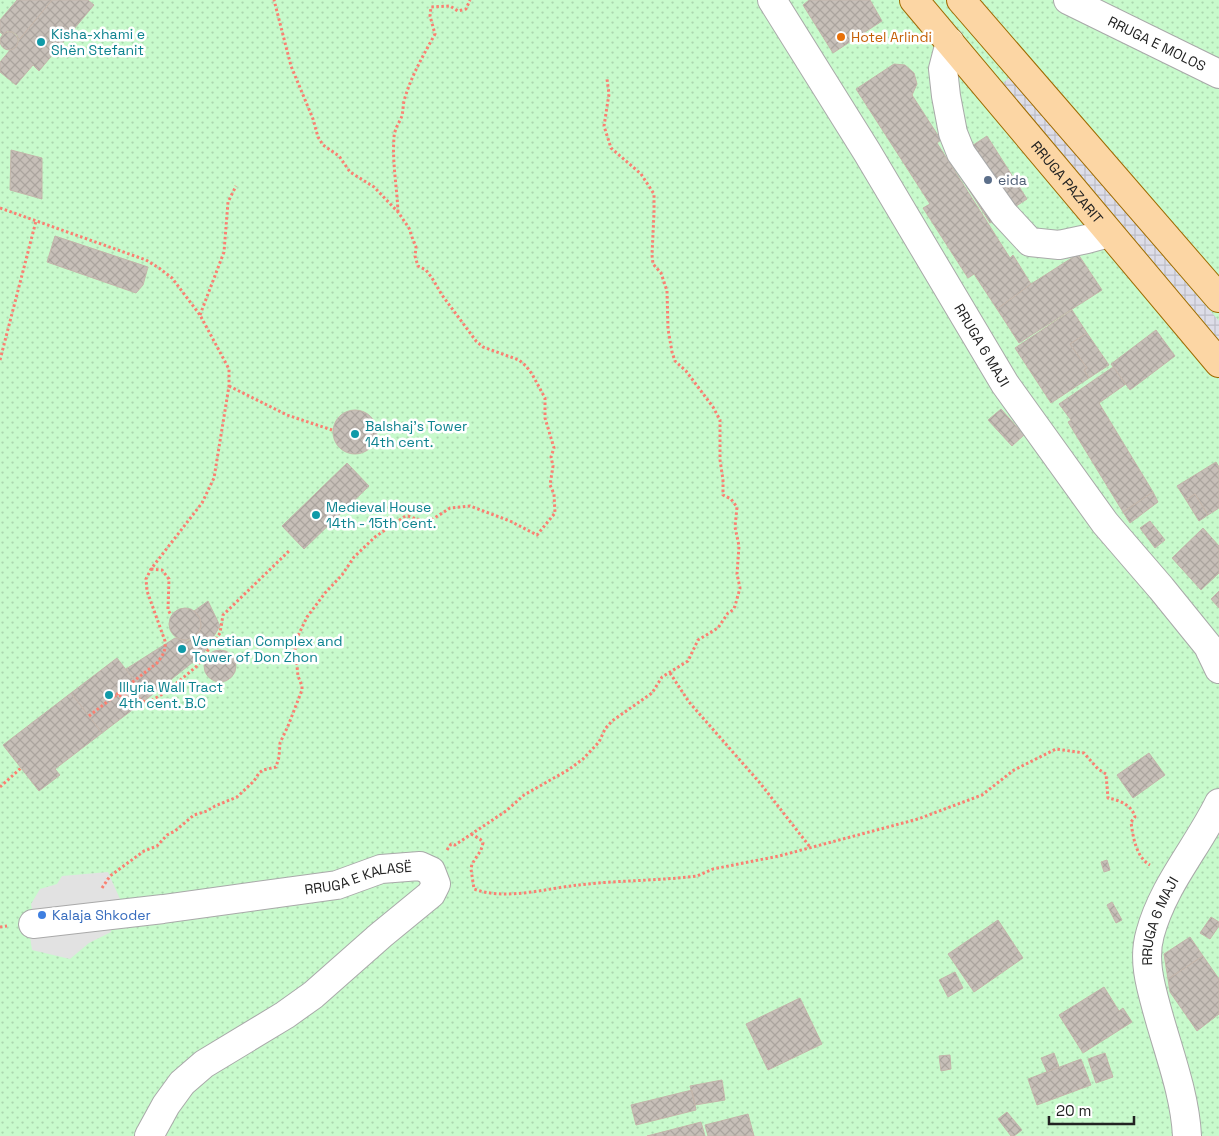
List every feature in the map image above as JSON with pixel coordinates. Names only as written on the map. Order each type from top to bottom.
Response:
[{"type":"main road","name":"RRUGA PAZARIT","points":[[914,0],[1219,363]]},
{"type":"main road","points":[[961,0],[1219,298]]},
{"type":"street","name":"RRUGA 6 MAJI","points":[[772,0],[867,152],[1005,384],[1105,522],[1208,646],[1219,669]]},
{"type":"street","name":"RRUGA E MOLOS","points":[[1068,0],[1219,74]]},
{"type":"street","points":[[950,42],[943,69],[953,132],[961,153],[1004,214],[1030,242],[1058,245],[1109,233]]},
{"type":"street","name":"RRUGA 6 MAJI","points":[[1187,1136],[1185,1112],[1151,989],[1147,958],[1149,936],[1170,886],[1209,824],[1219,803]]},
{"type":"street","name":"RRUGA E KALASË","points":[[33,924],[337,885],[381,869],[420,866],[431,871],[436,884],[430,894],[313,995],[285,1015],[204,1064],[182,1084],[166,1105],[149,1136]]},
{"type":"path","points":[[86,918],[110,876],[144,851],[157,846],[167,835],[175,831],[194,815],[237,797],[254,781],[259,773],[276,767],[280,743],[302,690],[295,652],[301,630],[316,605],[342,576],[354,558],[375,537],[404,517],[408,516],[425,522],[430,521],[450,508],[470,506],[510,521],[537,535],[555,512],[554,494],[550,485],[553,466],[551,457],[554,448],[545,418],[545,398],[532,374],[519,360],[483,347],[470,334],[426,270],[418,266],[415,256],[416,246],[409,228],[398,212],[374,187],[350,172],[339,156],[323,145],[318,137],[313,119],[291,66],[274,0]]},
{"type":"path","points":[[398,212],[393,155],[394,137],[420,58],[435,34],[430,16],[431,7],[450,6],[458,11],[466,9],[470,0]]},
{"type":"path","points":[[431,871],[451,844],[455,845],[506,811],[524,795],[568,770],[583,759],[600,742],[605,729],[615,718],[652,693],[662,677],[688,661],[698,640],[718,628],[728,613],[733,610],[740,588],[737,574],[739,546],[735,527],[737,507],[731,499],[723,495],[720,460],[721,425],[718,416],[686,371],[675,361],[670,348],[667,291],[662,272],[653,264],[652,255],[654,194],[641,174],[611,148],[604,126],[609,94],[607,79]]},
{"type":"path","points":[[200,315],[224,252],[228,202],[236,186]]},
{"type":"path","points":[[0,208],[153,264],[172,278],[200,315],[228,369],[229,386],[214,478],[202,503],[151,569],[146,579],[147,591],[163,635],[166,649],[158,663],[89,716]]},
{"type":"path","points":[[0,360],[36,221]]},
{"type":"path","points":[[229,386],[287,415],[332,430]]},
{"type":"path","points":[[114,696],[131,696],[147,703],[166,692],[183,678],[197,666],[220,633],[224,616],[289,551]]},
{"type":"path","points":[[151,569],[162,570],[169,579],[168,610],[171,615]]},
{"type":"path","points":[[670,673],[689,702],[765,788],[810,847]]},
{"type":"path","points":[[471,834],[480,839],[483,844],[471,869],[474,889],[484,893],[523,893],[580,885],[697,876],[713,869],[779,856],[918,819],[982,795],[1014,770],[1056,749],[1084,753],[1106,774],[1108,798],[1118,800],[1133,812],[1135,817],[1130,822],[1138,850],[1144,862],[1151,866]]},
{"type":"path","points":[[0,787],[21,768]]},
{"type":"green space","points":[[0,0],[1219,0],[1219,1136],[0,1136]]},
{"type":"shaded area","points":[[1011,76],[1219,321],[1219,340],[1003,83]]},
{"type":"shaded area","points":[[108,872],[120,899],[110,924],[111,932],[89,943],[70,959],[32,950],[27,917],[33,915],[31,904],[40,889],[57,884],[62,876]]},
{"type":"building","points":[[17,0],[52,0],[19,40],[13,32],[7,31],[3,35],[0,32],[0,20]]},
{"type":"building","name":"Kisha-xhami e Shën Stefanit","points":[[52,0],[88,0],[94,5],[39,71],[33,65],[16,85],[0,72],[0,62],[10,50],[15,48],[19,40]]},
{"type":"building","name":"Hotel Arlindi","points":[[809,0],[870,0],[882,21],[833,53],[803,5]]},
{"type":"building","points":[[5,32],[13,32],[18,37],[16,48],[5,50],[0,45],[0,37]]},
{"type":"building","points":[[894,64],[905,65],[914,73],[917,84],[912,95],[941,140],[937,143],[1010,258],[1013,255],[1031,284],[997,309],[974,274],[968,278],[923,208],[930,204],[856,89]]},
{"type":"building","name":"eida","points":[[987,136],[1027,199],[990,223],[950,160]]},
{"type":"building","points":[[11,150],[42,158],[42,199],[10,190]]},
{"type":"building","points":[[55,236],[148,267],[143,285],[136,293],[47,262]]},
{"type":"building","points":[[1078,254],[1102,290],[1019,343],[997,309],[1031,284]]},
{"type":"building","points":[[1072,310],[1087,333],[1070,344],[1087,368],[1084,370],[1089,378],[1051,403],[1015,348]]},
{"type":"building","points":[[1156,330],[1175,356],[1130,390],[1111,364]]},
{"type":"building","points":[[1087,333],[1109,365],[1089,378],[1084,370],[1087,368],[1070,344]]},
{"type":"building","points":[[1113,367],[1126,384],[1099,403],[1153,492],[1123,512],[1068,422],[1071,420],[1059,404]]},
{"type":"building","points":[[1001,409],[1024,435],[1012,446],[988,420]]},
{"type":"building","name":"Balshaj's Tower 14th cent.","points":[[359,410],[371,416],[376,423],[376,441],[371,448],[364,453],[351,454],[343,451],[336,444],[333,428],[336,420],[343,413]]},
{"type":"building","points":[[1216,462],[1219,467],[1219,508],[1208,515],[1195,494],[1186,500],[1177,486]]},
{"type":"building","name":"Medieval House 14th - 15th cent.","points":[[347,463],[369,486],[304,549],[282,526]]},
{"type":"building","points":[[1153,492],[1158,502],[1130,523],[1123,512]]},
{"type":"building","points":[[1195,494],[1208,515],[1199,521],[1186,500]]},
{"type":"building","points":[[1150,521],[1165,540],[1155,548],[1140,528]]},
{"type":"building","points":[[1203,528],[1219,546],[1219,573],[1201,590],[1172,558]]},
{"type":"building","points":[[1219,591],[1219,608],[1211,599]]},
{"type":"building","name":"Venetian Complex and Tower of Don Zhon","points":[[208,601],[220,626],[203,654],[148,698],[126,669],[175,638],[188,641],[195,637],[201,626],[200,618],[194,611]]},
{"type":"building","points":[[185,608],[197,612],[201,624],[197,636],[185,640],[173,636],[169,624],[173,612]]},
{"type":"building","points":[[220,650],[232,654],[236,666],[232,678],[220,682],[208,678],[204,666],[208,654]]},
{"type":"building","name":"Illyria Wall Tract 4th cent. B.C","points":[[117,658],[148,698],[102,733],[71,693]]},
{"type":"building","points":[[71,693],[102,733],[55,769],[60,775],[39,791],[3,745]]},
{"type":"building","points":[[1149,753],[1165,775],[1133,798],[1117,775]]},
{"type":"building","points":[[1107,860],[1110,870],[1104,872],[1101,862]]},
{"type":"building","points":[[1112,902],[1122,920],[1116,923],[1107,905]]},
{"type":"building","points":[[1211,917],[1219,922],[1219,926],[1210,939],[1200,933]]},
{"type":"building","points":[[998,920],[1023,958],[974,992],[948,954]]},
{"type":"building","points":[[1190,937],[1203,956],[1168,979],[1164,954]]},
{"type":"building","points":[[1203,956],[1219,979],[1219,1014],[1197,1031],[1170,992],[1168,979]]},
{"type":"building","points":[[955,972],[963,988],[948,997],[939,980]]},
{"type":"building","points":[[1104,987],[1119,1011],[1123,1008],[1132,1022],[1083,1053],[1059,1015]]},
{"type":"building","points":[[800,998],[822,1044],[768,1070],[746,1024]]},
{"type":"building","points":[[1054,1053],[1059,1067],[1047,1072],[1041,1058]]},
{"type":"building","points":[[1105,1053],[1113,1077],[1096,1083],[1088,1059]]},
{"type":"building","points":[[950,1055],[951,1069],[941,1071],[939,1056]]},
{"type":"building","points":[[1081,1059],[1091,1085],[1037,1105],[1028,1079]]},
{"type":"building","points":[[722,1080],[725,1100],[695,1105],[690,1086]]},
{"type":"building","points":[[692,1090],[696,1110],[636,1125],[631,1105]]},
{"type":"building","points":[[1007,1112],[1022,1130],[1014,1136],[1011,1136],[998,1119]]},
{"type":"building","points":[[748,1114],[754,1136],[708,1136],[705,1125]]},
{"type":"building","points":[[701,1122],[705,1136],[647,1136]]},
{"type":"place","name":"Hotel Arlindi","points":[[841,37]]},
{"type":"place","name":"Kisha-xhami e Shën Stefanit","points":[[41,42]]},
{"type":"place","name":"eida","points":[[988,180]]},
{"type":"place","name":"Balshaj's Tower 14th cent.","points":[[355,434]]},
{"type":"place","name":"Medieval House 14th - 15th cent.","points":[[316,515]]},
{"type":"place","name":"Venetian Complex and Tower of Don Zhon","points":[[182,649]]},
{"type":"place","name":"Illyria Wall Tract 4th cent. B.C","points":[[109,695]]},
{"type":"place","name":"Kalaja Shkoder","points":[[42,915]]}]
